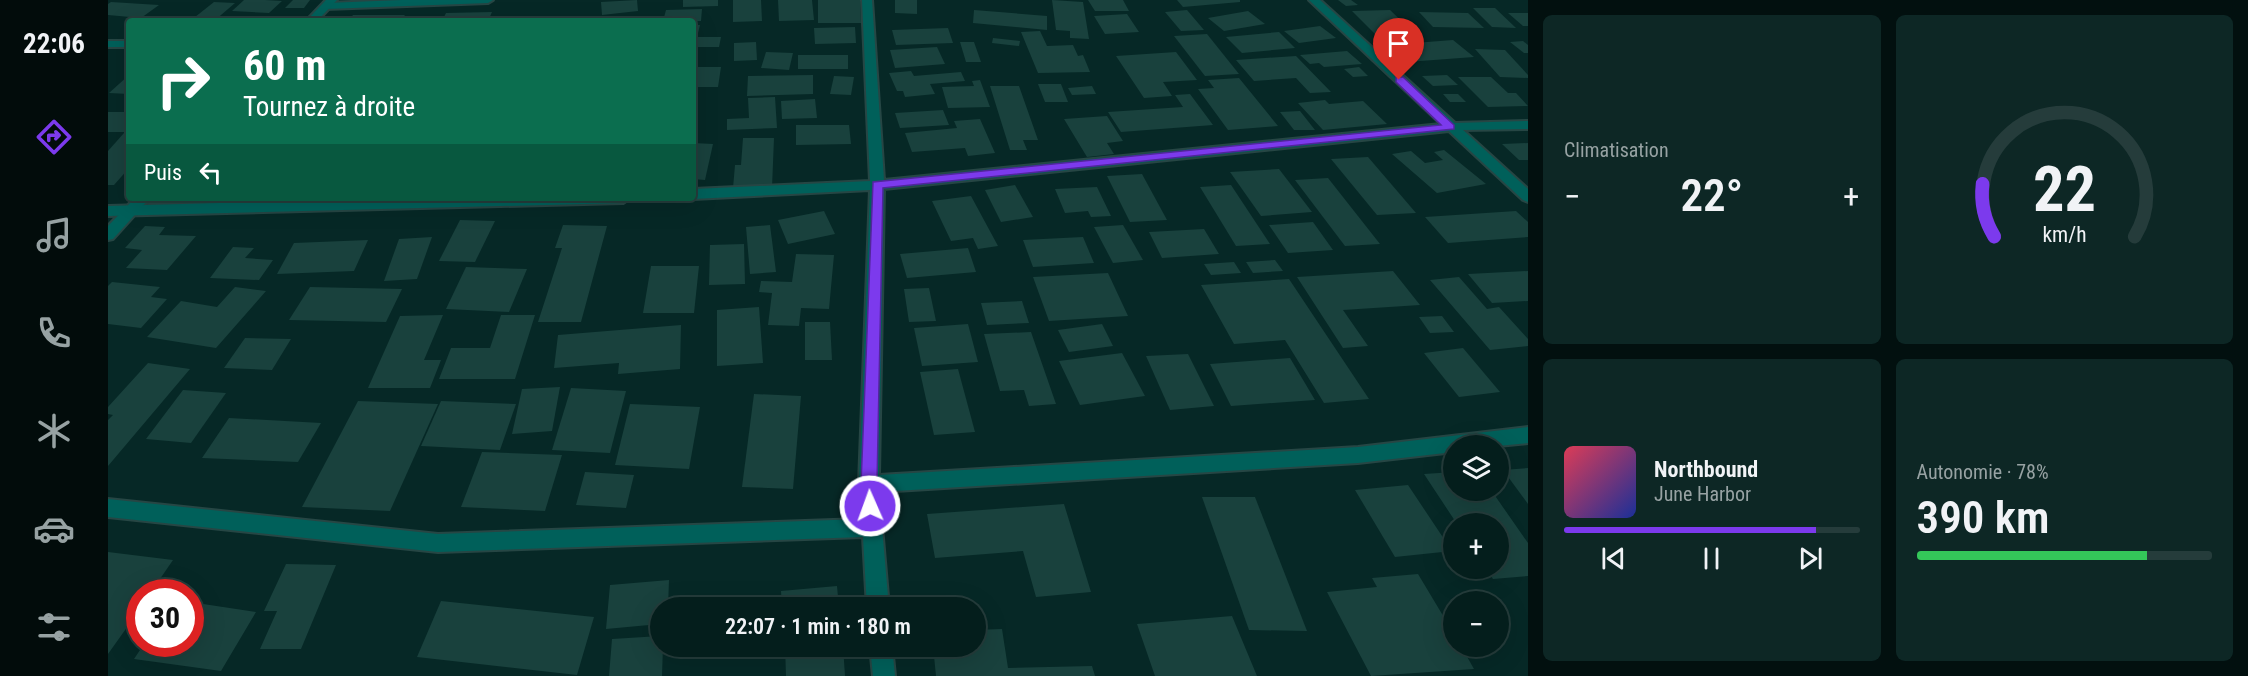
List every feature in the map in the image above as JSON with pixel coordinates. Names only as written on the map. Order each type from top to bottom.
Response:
[{"type":"street","points":[[314,18],[329,3],[488,0]]},
{"type":"street","points":[[867,0],[877,184],[869,484],[877,597]]},
{"type":"street","points":[[1314,0],[1528,197]]},
{"type":"street","points":[[108,44],[126,44]]},
{"type":"street","points":[[696,194],[877,184],[1450,127],[1528,125]]},
{"type":"street","points":[[108,235],[140,201]]},
{"type":"street","points":[[108,211],[469,201]]},
{"type":"street","points":[[869,484],[1358,455],[1528,435]]},
{"type":"street","points":[[108,508],[438,543],[872,528]]},
{"type":"street","points":[[882,657],[884,676]]},
{"type":"building","points":[[244,0],[282,1],[269,13],[232,11]]},
{"type":"building","points":[[293,0],[310,0],[304,8],[285,8]]},
{"type":"building","points":[[637,0],[638,11],[602,15],[601,2]]},
{"type":"building","points":[[683,0],[718,0],[718,6],[683,7]]},
{"type":"building","points":[[733,0],[761,0],[762,21],[733,22]]},
{"type":"building","points":[[778,0],[812,0],[814,20],[779,21]]},
{"type":"building","points":[[818,0],[860,0],[861,23],[818,23]]},
{"type":"building","points":[[895,0],[917,0],[917,14],[895,13]]},
{"type":"building","points":[[1052,0],[1083,2],[1089,39],[1070,38],[1070,31],[1056,30]]},
{"type":"building","points":[[1088,0],[1123,0],[1129,11],[1095,11]]},
{"type":"building","points":[[1177,0],[1240,0],[1240,2],[1183,7]]},
{"type":"building","points":[[1338,0],[1351,0],[1358,5],[1346,6]]},
{"type":"building","points":[[111,2],[159,5],[141,18],[108,15],[108,4]]},
{"type":"building","points":[[214,2],[235,3],[218,18],[194,18]]},
{"type":"building","points":[[1473,8],[1495,8],[1516,28],[1492,27]]},
{"type":"building","points":[[702,9],[701,21],[696,21],[696,18],[664,18],[666,10]]},
{"type":"building","points":[[974,10],[1047,16],[1047,30],[973,23]]},
{"type":"building","points":[[1187,10],[1204,30],[1181,31],[1165,12]]},
{"type":"building","points":[[1390,10],[1417,36],[1378,37],[1352,11]]},
{"type":"building","points":[[1248,11],[1265,24],[1224,31],[1208,18]]},
{"type":"building","points":[[492,12],[489,18],[444,18],[446,13]]},
{"type":"building","points":[[1419,12],[1468,13],[1484,28],[1433,27]]},
{"type":"building","points":[[1508,13],[1528,13],[1528,26],[1523,26]]},
{"type":"building","points":[[1127,14],[1139,32],[1105,34],[1094,16]]},
{"type":"building","points":[[353,15],[405,15],[402,18],[350,18]]},
{"type":"building","points":[[696,25],[700,25],[697,37],[721,37],[719,47],[696,47]]},
{"type":"building","points":[[1320,26],[1336,38],[1299,43],[1284,31]]},
{"type":"building","points":[[855,27],[856,43],[815,44],[814,28]]},
{"type":"building","points":[[948,28],[953,43],[896,45],[892,30]]},
{"type":"building","points":[[1040,31],[1047,46],[1073,45],[1078,56],[1083,55],[1090,72],[1038,73],[1021,32]]},
{"type":"building","points":[[1279,32],[1295,48],[1242,53],[1226,37]]},
{"type":"building","points":[[1207,34],[1239,74],[1205,76],[1174,36]]},
{"type":"building","points":[[993,38],[1020,41],[1019,46],[992,43]]},
{"type":"building","points":[[1453,40],[1474,57],[1407,62],[1388,45]]},
{"type":"building","points":[[1523,41],[1528,45],[1528,53],[1524,53],[1510,42]]},
{"type":"building","points":[[756,42],[757,60],[734,61],[734,43]]},
{"type":"building","points":[[960,42],[974,42],[981,62],[966,62]]},
{"type":"building","points":[[937,47],[945,64],[895,68],[890,50]]},
{"type":"building","points":[[1475,49],[1505,50],[1528,75],[1528,78],[1500,77]]},
{"type":"building","points":[[1347,51],[1362,64],[1324,67],[1319,63],[1310,64],[1300,55]]},
{"type":"building","points":[[766,52],[793,53],[789,70],[761,68]]},
{"type":"building","points":[[1176,52],[1197,80],[1163,82],[1172,96],[1144,98],[1116,56]]},
{"type":"building","points":[[798,55],[848,55],[848,69],[798,69]]},
{"type":"building","points":[[1296,56],[1331,92],[1310,93],[1296,78],[1254,81],[1236,60]]},
{"type":"building","points":[[696,67],[721,67],[718,87],[696,87]]},
{"type":"building","points":[[1359,67],[1368,76],[1353,77],[1344,69]]},
{"type":"building","points":[[911,71],[914,76],[961,72],[965,81],[930,84],[935,94],[905,97],[903,91],[897,91],[889,73]]},
{"type":"building","points":[[813,75],[813,94],[747,96],[748,76]]},
{"type":"building","points":[[1447,75],[1458,85],[1433,86],[1422,76]]},
{"type":"building","points":[[834,76],[854,77],[851,95],[830,94]]},
{"type":"building","points":[[1458,77],[1491,77],[1508,93],[1516,93],[1528,106],[1488,107]]},
{"type":"building","points":[[126,78],[126,94],[109,93]]},
{"type":"building","points":[[1239,78],[1278,126],[1228,130],[1198,89],[1214,88],[1208,80]]},
{"type":"building","points":[[980,80],[990,107],[948,108],[942,87],[974,86],[972,81]]},
{"type":"building","points":[[1038,84],[1061,84],[1068,102],[1045,102]]},
{"type":"building","points":[[990,86],[1019,86],[1038,140],[1023,140],[1027,150],[1010,150]]},
{"type":"building","points":[[1092,86],[1096,94],[1072,95],[1068,88]]},
{"type":"building","points":[[1190,94],[1213,125],[1121,132],[1108,112],[1183,107],[1175,95]]},
{"type":"building","points":[[1443,94],[1458,94],[1466,102],[1450,102]]},
{"type":"building","points":[[775,97],[777,128],[727,130],[727,119],[749,118],[748,98]]},
{"type":"building","points":[[815,99],[817,118],[782,119],[781,101]]},
{"type":"building","points":[[1325,100],[1329,104],[1363,101],[1387,124],[1323,130],[1298,103]]},
{"type":"building","points":[[943,110],[949,125],[900,128],[895,113]]},
{"type":"building","points":[[1300,111],[1315,130],[1294,130],[1280,112]]},
{"type":"building","points":[[108,112],[126,112],[126,132],[108,132]]},
{"type":"building","points":[[1107,116],[1123,141],[1107,143],[1114,154],[1087,157],[1064,119]]},
{"type":"building","points":[[980,119],[995,153],[968,156],[965,148],[912,152],[905,133],[957,128],[954,121]]},
{"type":"building","points":[[796,125],[849,125],[851,144],[796,145]]},
{"type":"building","points":[[126,133],[126,171],[114,185],[108,185],[108,151]]},
{"type":"building","points":[[743,138],[774,138],[772,188],[733,188],[735,165],[741,165]]},
{"type":"building","points":[[696,143],[713,144],[705,180],[696,179]]},
{"type":"building","points":[[1528,143],[1528,160],[1519,160],[1502,144]]},
{"type":"building","points":[[1444,150],[1486,184],[1437,193],[1392,154],[1411,151],[1425,163],[1443,160],[1434,152]]},
{"type":"building","points":[[1368,157],[1416,213],[1377,215],[1331,159]]},
{"type":"building","points":[[1279,169],[1312,212],[1261,216],[1230,172]]},
{"type":"building","points":[[1142,174],[1167,220],[1130,222],[1107,176]]},
{"type":"building","points":[[1328,178],[1380,244],[1345,246],[1295,180]]},
{"type":"building","points":[[1015,185],[1033,217],[1001,222],[985,190]]},
{"type":"building","points":[[1231,185],[1270,244],[1236,246],[1200,187]]},
{"type":"building","points":[[1097,187],[1111,216],[1091,217],[1088,211],[1065,213],[1055,189]]},
{"type":"building","points":[[971,196],[998,246],[978,249],[973,238],[951,241],[932,201]]},
{"type":"building","points":[[824,211],[835,234],[788,244],[778,220]]},
{"type":"building","points":[[1516,211],[1528,222],[1528,237],[1448,243],[1425,217]]},
{"type":"building","points":[[460,220],[495,221],[475,262],[439,261]]},
{"type":"building","points":[[1313,222],[1333,250],[1288,253],[1269,225]]},
{"type":"building","points":[[563,225],[607,226],[581,322],[538,322],[562,248],[555,248]]},
{"type":"building","points":[[770,225],[776,272],[750,274],[746,227]]},
{"type":"building","points":[[1123,225],[1143,260],[1113,263],[1094,227]]},
{"type":"building","points":[[145,226],[165,227],[159,235],[196,236],[167,270],[126,268],[142,250],[125,248]]},
{"type":"building","points":[[1204,229],[1219,254],[1162,258],[1149,232]]},
{"type":"building","points":[[432,237],[417,279],[384,281],[399,239]]},
{"type":"building","points":[[1083,237],[1094,263],[1033,267],[1023,240]]},
{"type":"building","points":[[368,240],[354,271],[277,274],[294,243]]},
{"type":"building","points":[[744,244],[745,284],[709,285],[710,245]]},
{"type":"building","points":[[233,247],[254,248],[245,258],[273,260],[259,280],[210,278]]},
{"type":"building","points":[[968,248],[976,272],[907,278],[900,254]]},
{"type":"building","points":[[796,254],[834,255],[829,309],[801,308],[799,326],[768,325],[772,293],[759,292],[761,281],[792,282]]},
{"type":"building","points":[[1275,260],[1283,271],[1253,273],[1246,262]]},
{"type":"building","points":[[1234,262],[1241,273],[1211,275],[1204,264]]},
{"type":"building","points":[[651,266],[699,266],[694,313],[643,313]]},
{"type":"building","points":[[466,267],[527,269],[509,312],[446,309]]},
{"type":"building","points":[[1393,271],[1420,305],[1343,310],[1368,346],[1343,348],[1297,277]]},
{"type":"building","points":[[1528,271],[1528,301],[1492,303],[1468,274]]},
{"type":"building","points":[[1108,273],[1128,316],[1049,321],[1033,277]]},
{"type":"building","points":[[1459,277],[1487,309],[1499,307],[1528,339],[1528,346],[1490,350],[1430,280]]},
{"type":"building","points":[[1289,279],[1369,399],[1324,403],[1285,340],[1234,344],[1201,285]]},
{"type":"building","points":[[112,282],[160,287],[151,297],[167,299],[141,328],[108,324],[108,286]]},
{"type":"building","points":[[235,287],[266,291],[216,348],[147,337],[181,301],[217,307]]},
{"type":"building","points":[[310,287],[402,289],[386,322],[289,320]]},
{"type":"building","points":[[929,288],[936,321],[909,322],[904,289]]},
{"type":"building","points":[[1022,301],[1029,323],[987,325],[981,303]]},
{"type":"building","points":[[759,307],[763,363],[717,366],[717,310]]},
{"type":"building","points":[[443,315],[424,360],[441,360],[430,388],[368,388],[400,316]]},
{"type":"building","points":[[501,315],[535,315],[515,379],[439,379],[451,348],[490,348]]},
{"type":"building","points":[[1442,316],[1454,332],[1430,333],[1419,317]]},
{"type":"building","points":[[805,322],[830,322],[832,360],[805,360]]},
{"type":"building","points":[[968,324],[978,362],[922,366],[914,328]]},
{"type":"building","points":[[1102,324],[1113,346],[1069,352],[1058,330]]},
{"type":"building","points":[[681,325],[680,369],[618,374],[619,363],[554,368],[558,335]]},
{"type":"building","points":[[1031,332],[1056,404],[1029,406],[1024,390],[1000,391],[984,334]]},
{"type":"building","points":[[245,338],[291,339],[272,370],[224,368]]},
{"type":"building","points":[[1463,348],[1500,392],[1459,397],[1424,353]]},
{"type":"building","points":[[1122,353],[1145,396],[1080,405],[1059,361]]},
{"type":"building","points":[[1188,354],[1214,406],[1170,410],[1146,356]]},
{"type":"building","points":[[1290,358],[1315,400],[1231,406],[1210,364]]},
{"type":"building","points":[[148,363],[190,369],[108,466],[108,420],[113,415],[108,414],[108,407]]},
{"type":"building","points":[[958,369],[975,432],[934,435],[920,372]]},
{"type":"building","points":[[560,387],[552,431],[512,434],[522,389]]},
{"type":"building","points":[[571,388],[626,391],[610,453],[552,450]]},
{"type":"building","points":[[183,390],[226,393],[191,443],[146,439]]},
{"type":"building","points":[[754,394],[801,396],[793,489],[742,487]]},
{"type":"building","points":[[358,401],[438,404],[390,511],[302,507]]},
{"type":"building","points":[[441,401],[516,404],[500,450],[421,446]]},
{"type":"building","points":[[630,404],[700,407],[689,469],[615,465]]},
{"type":"building","points":[[229,418],[321,423],[298,462],[202,458]]},
{"type":"building","points":[[482,452],[562,455],[545,511],[461,507]]},
{"type":"building","points":[[1528,468],[1528,504],[1509,478],[1509,470]]},
{"type":"building","points":[[585,472],[634,475],[626,508],[576,505]]},
{"type":"building","points":[[1443,473],[1443,501],[1499,501],[1507,513],[1450,513],[1424,474]]},
{"type":"building","points":[[1408,485],[1443,538],[1443,552],[1395,557],[1355,490]]},
{"type":"building","points":[[1202,497],[1255,497],[1307,631],[1249,630]]},
{"type":"building","points":[[1064,504],[1091,592],[1036,597],[1023,551],[935,558],[927,514]]},
{"type":"building","points":[[1509,516],[1528,543],[1528,576],[1509,578]]},
{"type":"building","points":[[108,552],[173,560],[160,579],[126,579],[126,629],[108,654]]},
{"type":"building","points":[[286,564],[336,565],[301,649],[260,649],[277,611],[264,611]]},
{"type":"building","points":[[1418,574],[1443,616],[1443,657],[1467,657],[1474,669],[1371,676],[1327,592],[1377,587],[1372,578]]},
{"type":"building","points":[[669,580],[668,597],[650,597],[650,625],[606,629],[610,585]]},
{"type":"building","points":[[837,586],[838,597],[781,597],[781,591]]},
{"type":"building","points":[[441,601],[594,617],[577,675],[417,657]]},
{"type":"building","points":[[204,604],[256,612],[221,671],[134,659],[135,657],[204,657]]},
{"type":"building","points":[[1232,616],[1257,676],[1155,676],[1137,624]]},
{"type":"building","points":[[1002,629],[1008,668],[1092,666],[1095,676],[936,676],[934,657],[986,657],[986,630]]},
{"type":"building","points":[[650,637],[650,657],[663,657],[662,676],[609,676],[612,639]]},
{"type":"building","points":[[785,657],[844,657],[845,676],[786,676]]},
{"type":"route","points":[[870,506],[877,184],[1450,127],[1399,80]]}]
